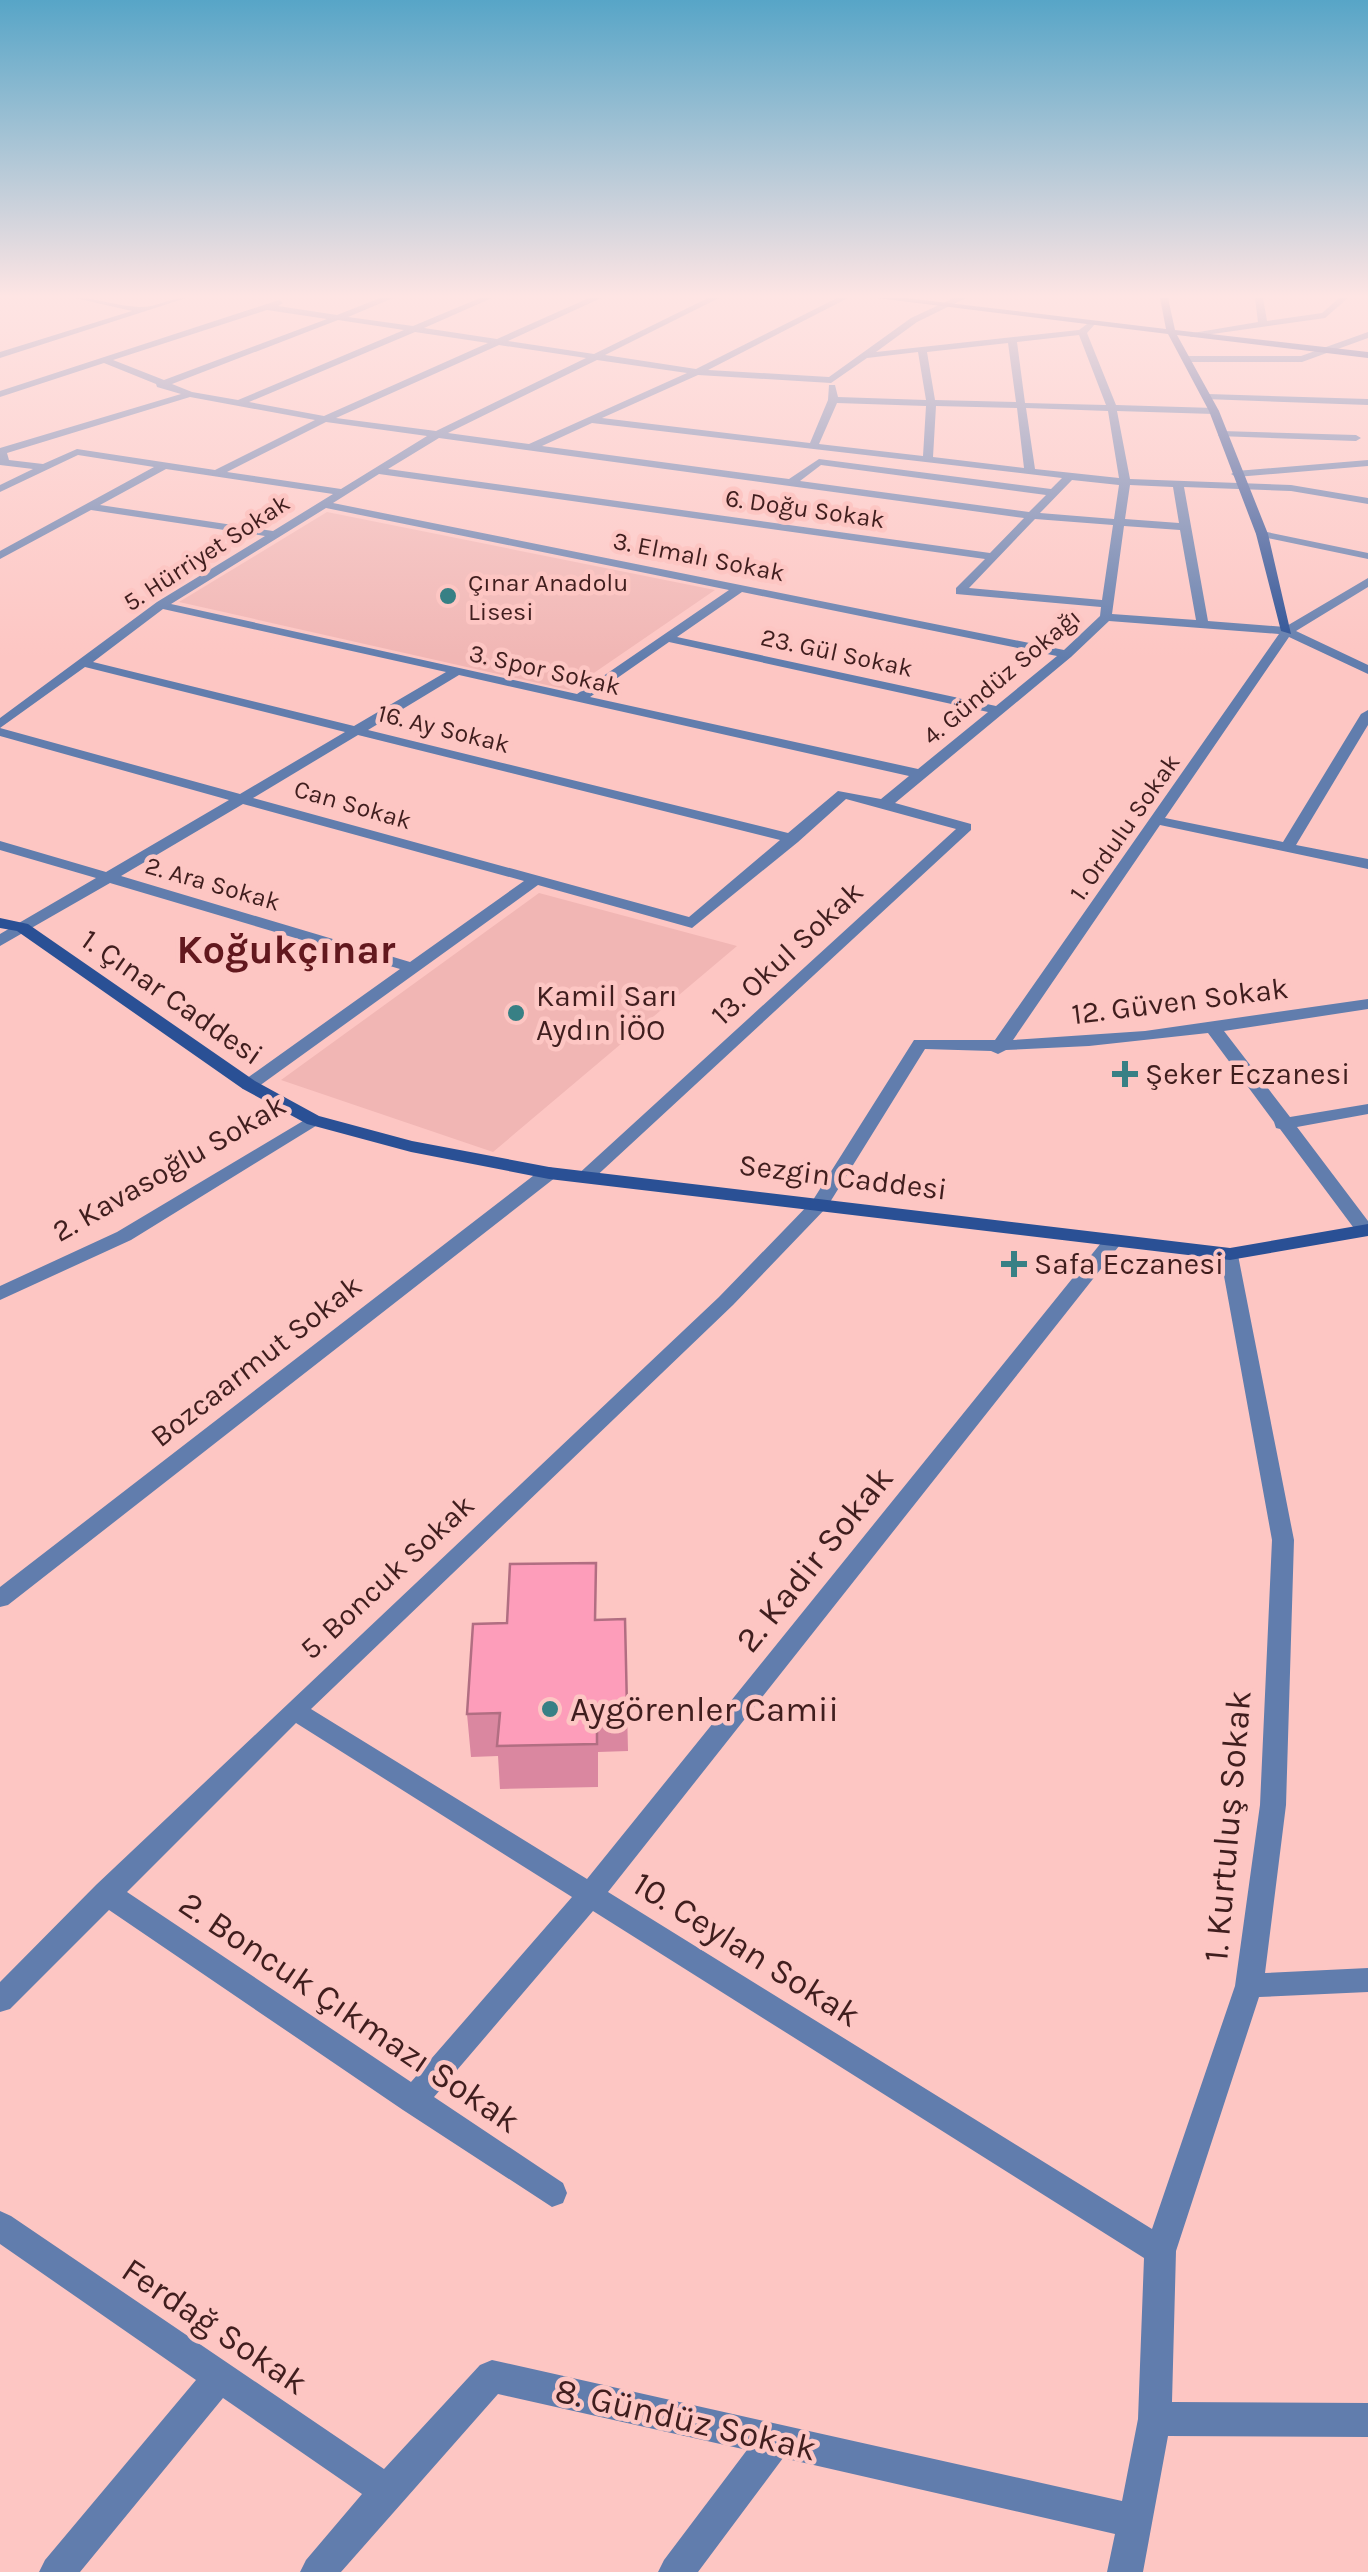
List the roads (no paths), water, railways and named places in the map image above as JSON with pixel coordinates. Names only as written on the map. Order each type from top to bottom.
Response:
[{"type":"main road","points":[[1216,418],[1262,534],[1287,632]]},
{"type":"main road","name":"1. Çınar Caddesi","points":[[0,923],[22,927],[250,1085],[313,1120]]},
{"type":"main road","name":"Sezgin Caddesi","points":[[313,1120],[411,1146],[549,1173],[1112,1242],[1230,1254],[1367,1230]]},
{"type":"street","points":[[43,467],[2,463],[2,451],[111,418]]},
{"type":"street","points":[[318,418],[1032,516],[1185,527]]},
{"type":"street","name":"5. Hürriyet Sokak","points":[[0,728],[161,605],[436,435],[472,418]]},
{"type":"street","points":[[529,448],[594,418]]},
{"type":"street","points":[[812,447],[825,418]]},
{"type":"street","points":[[928,460],[929,418]]},
{"type":"street","points":[[1024,418],[1030,472]]},
{"type":"street","name":"4. Gündüz Sokağı","points":[[884,804],[1067,654],[1106,610],[1126,482],[1114,418]]},
{"type":"street","points":[[216,473],[324,419]]},
{"type":"street","points":[[590,420],[1126,482],[1238,480],[1368,463]]},
{"type":"street","points":[[1222,434],[1356,438]]},
{"type":"street","points":[[0,489],[78,452],[342,492]]},
{"type":"street","points":[[792,482],[819,462],[1054,493]]},
{"type":"street","points":[[0,556],[165,465]]},
{"type":"street","name":"6. Doğu Sokak","points":[[377,471],[990,556]]},
{"type":"street","points":[[1070,476],[960,591],[1287,632],[1368,670]]},
{"type":"street","points":[[1238,480],[1368,501]]},
{"type":"street","points":[[1178,484],[1202,622]]},
{"type":"street","name":"3. Elmalı Sokak","points":[[322,504],[1067,654]]},
{"type":"street","points":[[91,507],[273,534]]},
{"type":"street","points":[[1262,534],[1368,556]]},
{"type":"street","points":[[1287,632],[1368,582]]},
{"type":"street","points":[[576,700],[741,587]]},
{"type":"street","name":"3. Spor Sokak","points":[[161,605],[919,774]]},
{"type":"street","name":"1. Ordulu Sokak","points":[[998,1049],[1287,632]]},
{"type":"street","name":"23. Gül Sokak","points":[[667,638],[998,710]]},
{"type":"street","name":"16. Ay Sokak","points":[[84,662],[792,839]]},
{"type":"street","points":[[0,940],[456,672]]},
{"type":"street","points":[[1288,848],[1368,714]]},
{"type":"street","name":"Can Sokak","points":[[0,728],[692,922],[792,839]]},
{"type":"street","points":[[792,839],[844,794],[884,804]]},
{"type":"street","name":"13. Okul Sokak","points":[[584,1177],[966,826],[884,804]]},
{"type":"street","points":[[1155,820],[1368,864]]},
{"type":"street","name":"2. Ara Sokak","points":[[0,845],[413,968]]},
{"type":"street","points":[[250,1085],[536,879]]},
{"type":"street","name":"12. Güven Sokak","points":[[820,1204],[920,1044],[998,1049],[1213,1028],[1368,1004]]},
{"type":"street","points":[[1213,1028],[1282,1124],[1367,1230]]},
{"type":"street","points":[[1282,1124],[1368,1109]]},
{"type":"street","name":"2. Kavasoğlu Sokak","points":[[0,1294],[124,1236],[313,1120]]},
{"type":"street","name":"Bozcaarmut Sokak","points":[[0,1599],[549,1173]]},
{"type":"street","name":"5. Boncuk Sokak","points":[[0,2000],[294,1710],[726,1301],[820,1204]]},
{"type":"street","name":"2. Kadir Sokak","points":[[414,2102],[590,1895],[1112,1242]]},
{"type":"street","name":"1. Kurtuluş Sokak","points":[[1125,2572],[1155,2419],[1160,2251],[1249,1986],[1273,1805],[1283,1540],[1230,1254]]},
{"type":"street","name":"10. Ceylan Sokak","points":[[294,1710],[1160,2251]]},
{"type":"street","name":"2. Boncuk Çıkmazı Sokak","points":[[106,1894],[552,2192]]},
{"type":"street","points":[[1249,1986],[1368,1980]]},
{"type":"street","name":"Ferdağ Sokak","points":[[0,2226],[387,2490]]},
{"type":"street","name":"8. Gündüz Sokak","points":[[318,2572],[492,2376],[1136,2521]]},
{"type":"street","points":[[57,2572],[219,2378]]},
{"type":"street","points":[[1155,2419],[1368,2420]]},
{"type":"street","points":[[676,2572],[777,2439]]},
{"type":"place","name":"Çınar Anadolu Lisesi","points":[[448,596]]},
{"type":"place","name":"Kamil Sarı Aydın İÖO","points":[[516,1013]]},
{"type":"place","name":"Şeker Eczanesi","points":[[1125,1074]]},
{"type":"place","name":"Safa Eczanesi","points":[[1014,1264]]},
{"type":"place","name":"Aygörenler Camii","points":[[550,1709]]},
{"type":"district","name":"Koğukçınar","points":[[286,949]]}]
